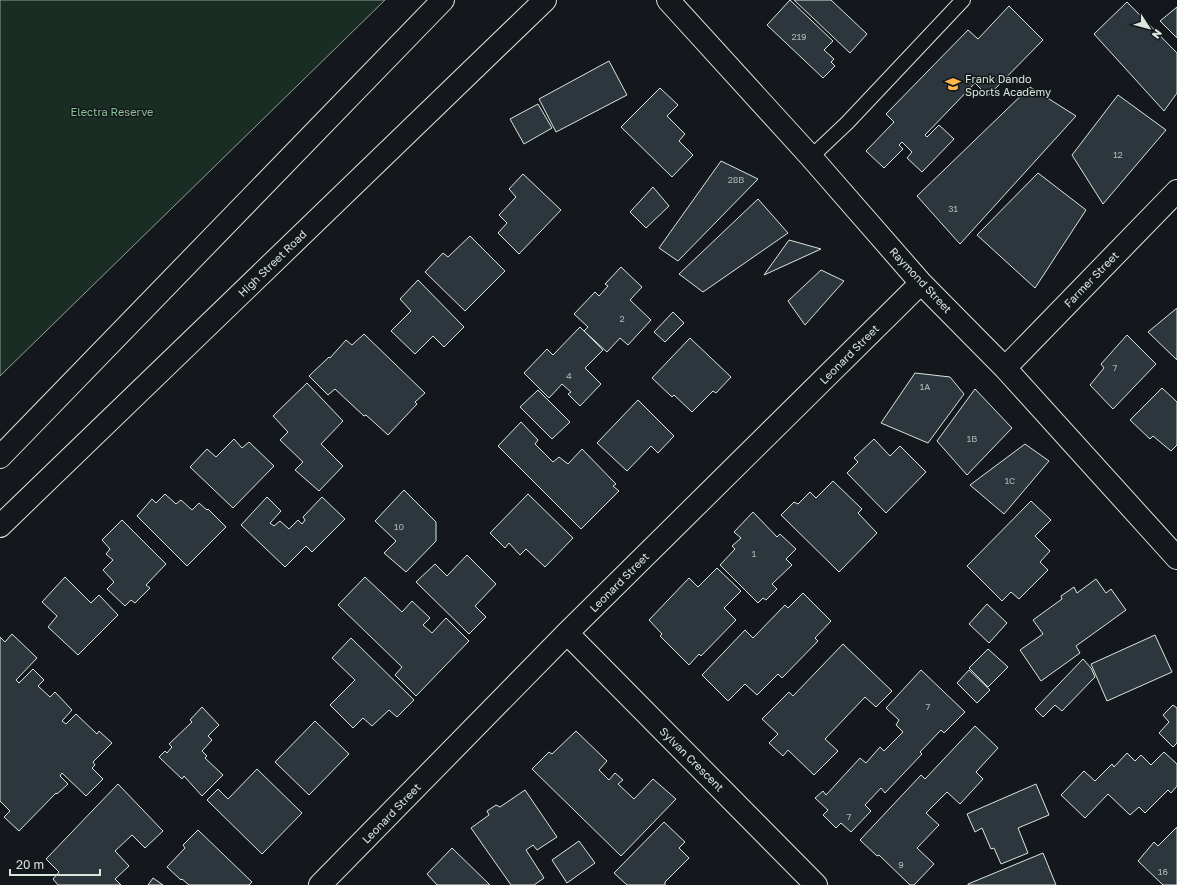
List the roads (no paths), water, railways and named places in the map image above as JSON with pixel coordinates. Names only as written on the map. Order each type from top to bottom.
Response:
[{"type":"street","points":[[0,457],[443,0]]},
{"type":"street","name":"High Street Road","points":[[0,526],[545,0]]},
{"type":"street","name":"Raymond Street","points":[[668,0],[811,157],[921,283],[1005,368],[1177,558]]},
{"type":"street","name":"Farmer Street","points":[[1005,368],[1177,191]]},
{"type":"street","name":"Leonard Street","points":[[320,885],[567,633],[921,283]]},
{"type":"street","name":"Sylvan Crescent","points":[[567,633],[816,885]]},
{"type":"lane","points":[[811,157],[847,123],[962,0]]},
{"type":"place","name":"Frank Dando Sports Academy","points":[[953,84]]},
{"type":"park label","name":"Electra Reserve","points":[[112,111]]}]
